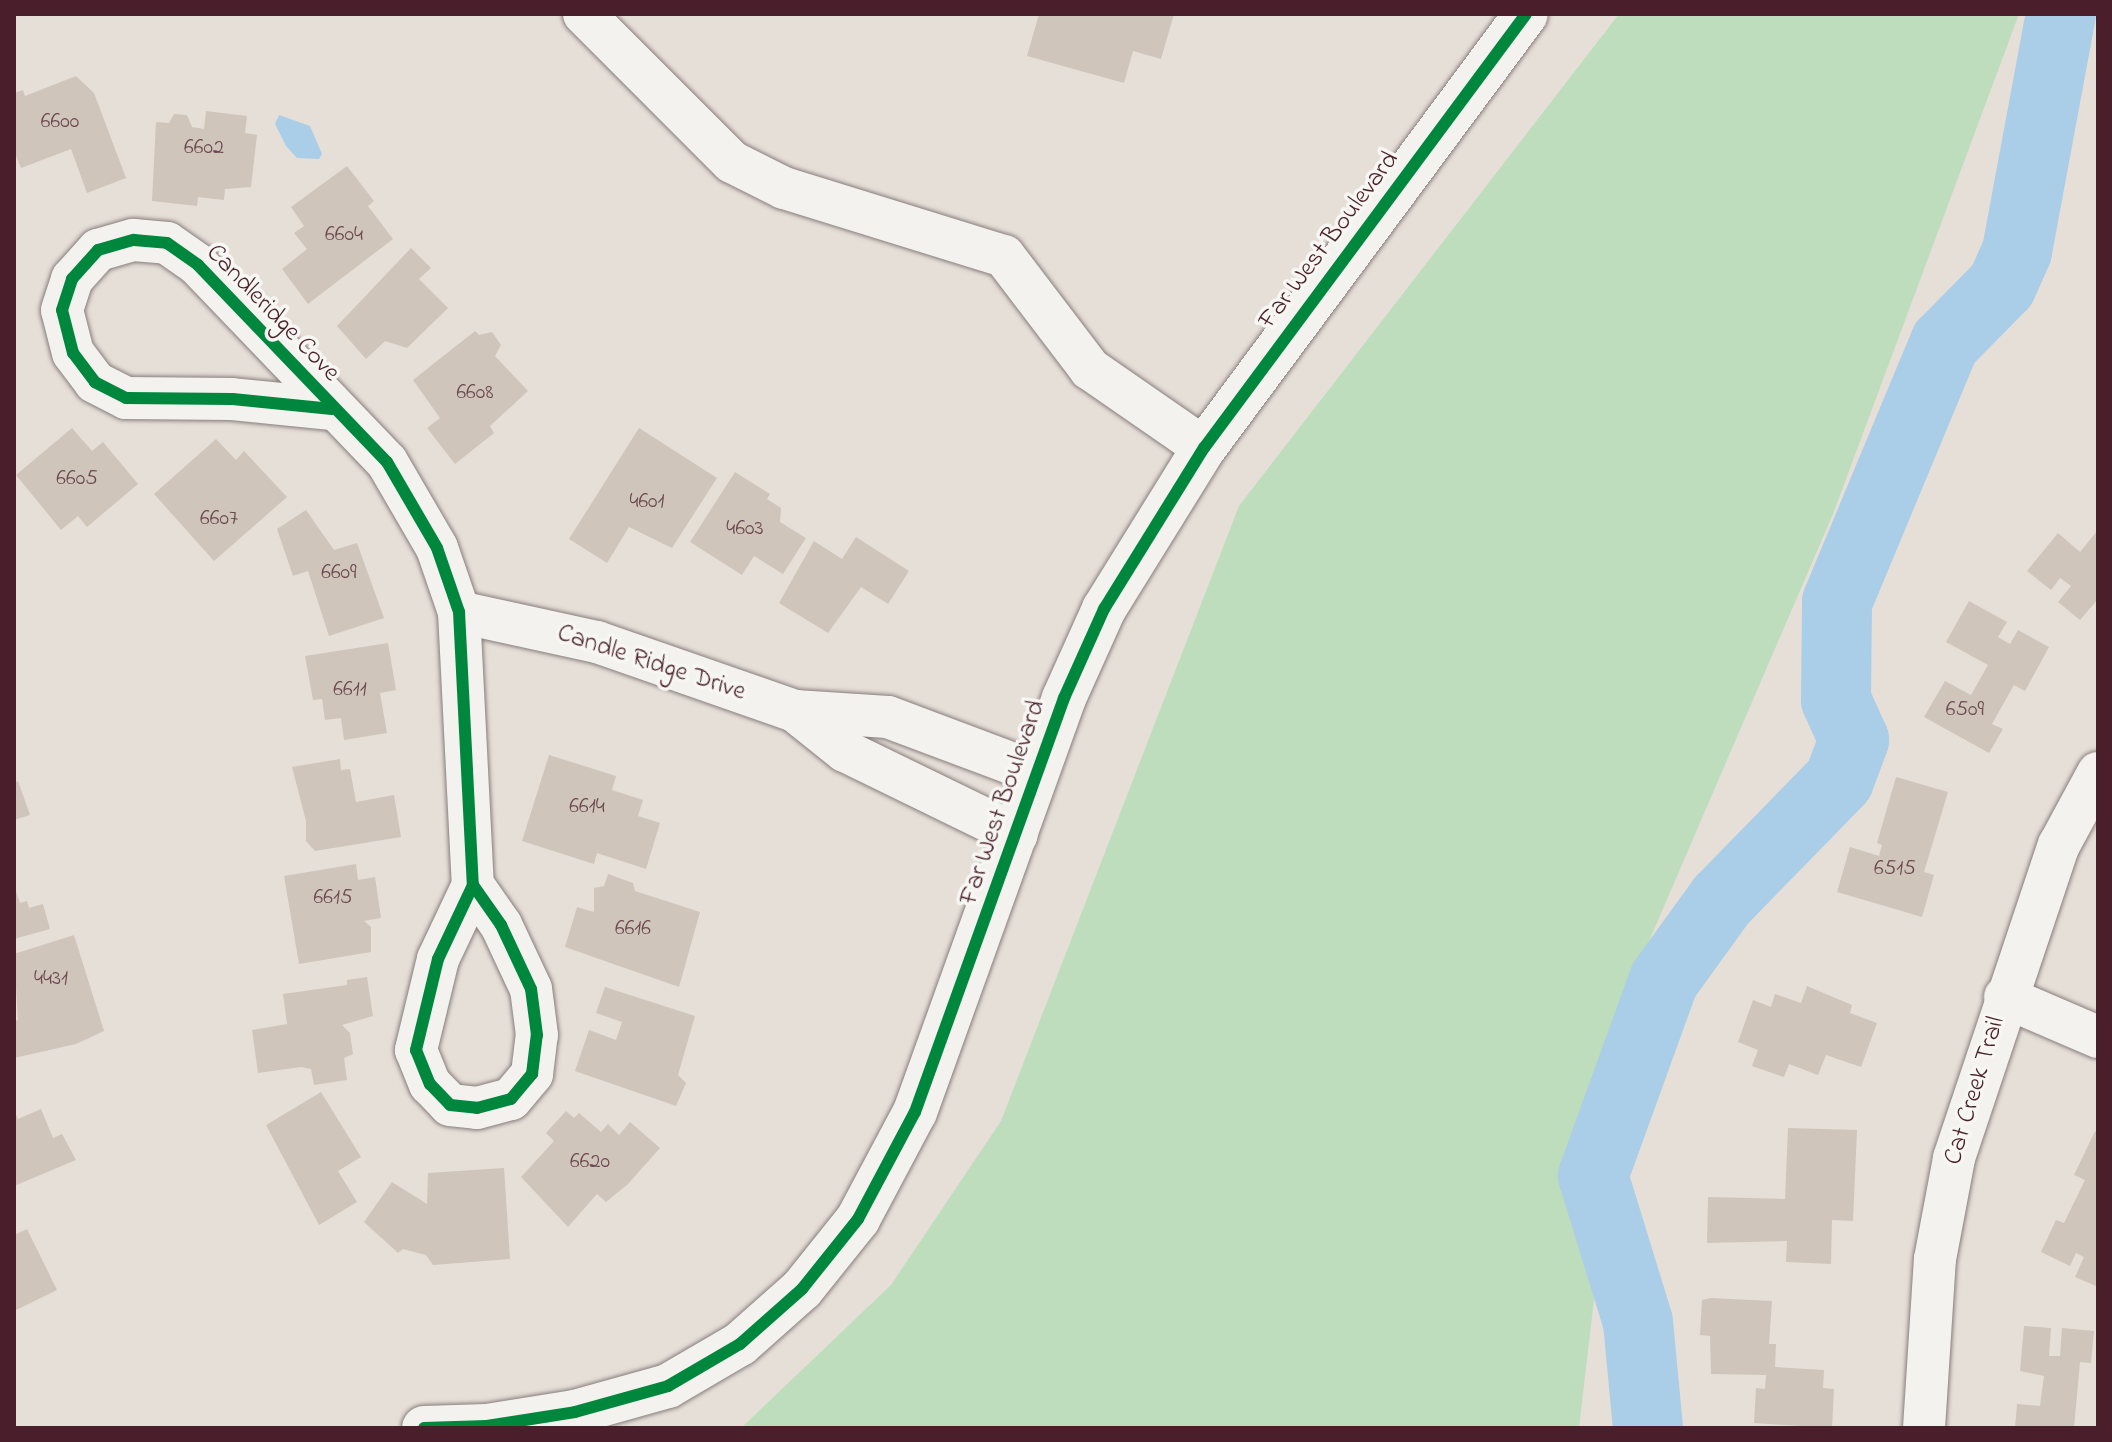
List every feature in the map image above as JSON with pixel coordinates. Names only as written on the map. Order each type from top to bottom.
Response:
[{"type":"street","points":[[584,14],[732,162],[784,188],[1004,256],[1090,369],[1204,448]]},
{"type":"street","name":"Far West Boulevard","points":[[424,1428],[487,1426],[575,1412],[668,1386],[740,1344],[802,1289],[858,1219],[915,1112],[1037,773],[1104,609],[1204,448],[1526,14]]},
{"type":"street","name":"Candleridge Cove","points":[[332,409],[232,399],[126,398],[95,382],[73,353],[62,310],[72,279],[98,250],[134,240],[167,243],[198,265],[332,409],[387,462],[437,548],[459,612],[473,885],[438,959],[416,1050],[430,1084],[450,1105],[477,1108],[511,1099],[532,1074],[537,1035],[531,989],[501,925],[473,885]]},
{"type":"street","name":"Candle Ridge Drive","points":[[459,612],[597,642],[795,711],[888,717],[1037,773]]},
{"type":"street","name":"Candle Ridge Drive","points":[[795,711],[845,751],[1017,835]]},
{"type":"street","name":"Cat Creek Trail","points":[[1924,1428],[1935,1259],[1954,1158],[2005,997],[2059,845],[2098,773]]},
{"type":"street","points":[[2005,997],[2098,1037]]},
{"type":"green space","points":[[1619,14],[2019,14],[1833,514],[1631,983],[1579,1428],[741,1428],[891,1285],[1001,1121],[1239,506]]},
{"type":"water","points":[[279,115],[310,126],[322,154],[319,159],[297,158],[286,146],[275,124]]},
{"type":"building","points":[[1039,14],[1174,14],[1161,59],[1133,51],[1124,83],[1027,56]]},
{"type":"building","points":[[76,76],[94,93],[126,178],[87,193],[71,149],[21,168],[14,151],[14,93],[23,90],[25,96]]},
{"type":"building","points":[[206,111],[247,116],[245,133],[257,135],[251,187],[225,189],[224,200],[198,197],[197,206],[152,201],[156,122],[169,123],[174,114],[187,115],[192,127],[204,129]]},
{"type":"building","points":[[347,166],[374,201],[368,206],[393,239],[308,304],[282,269],[307,249],[294,233],[304,226],[291,207]]},
{"type":"building","points":[[411,248],[431,268],[419,279],[448,308],[407,348],[385,341],[366,359],[337,326]]},
{"type":"building","points":[[475,331],[479,335],[492,332],[501,345],[495,356],[528,391],[490,426],[494,433],[455,464],[427,428],[440,418],[413,380]]},
{"type":"building","points":[[72,428],[92,451],[103,442],[138,484],[87,527],[78,516],[61,530],[16,475]]},
{"type":"building","points":[[639,428],[717,478],[672,548],[629,527],[607,563],[569,539]]},
{"type":"building","points":[[216,439],[236,460],[244,451],[287,497],[214,561],[154,494]]},
{"type":"building","points":[[735,472],[770,494],[767,499],[781,508],[780,522],[806,538],[783,574],[754,556],[742,575],[690,542]]},
{"type":"building","points":[[306,510],[334,550],[357,543],[384,618],[329,636],[308,571],[293,576],[277,529]]},
{"type":"building","points":[[2098,530],[2098,599],[2080,620],[2058,602],[2071,586],[2060,578],[2051,590],[2027,571],[2058,533],[2080,552]]},
{"type":"building","points":[[856,537],[909,571],[888,604],[861,587],[828,633],[779,603],[814,541],[842,559]]},
{"type":"building","points":[[1969,601],[2007,622],[1998,637],[2010,644],[2018,630],[2049,647],[2025,691],[2014,685],[1992,724],[2003,729],[1989,753],[1924,717],[1945,681],[1971,695],[1988,665],[1946,642]]},
{"type":"building","points":[[388,643],[396,690],[380,693],[387,733],[344,740],[341,718],[325,720],[322,699],[313,700],[305,656]]},
{"type":"building","points":[[549,755],[616,776],[612,790],[643,800],[638,816],[660,823],[646,869],[597,853],[594,864],[522,841]]},
{"type":"building","points":[[340,759],[341,770],[350,769],[356,802],[394,795],[401,837],[315,851],[306,841],[306,821],[292,767]]},
{"type":"building","points":[[1896,777],[1948,792],[1924,872],[1934,875],[1922,917],[1837,892],[1850,847],[1879,856],[1882,845],[1877,843]]},
{"type":"building","points":[[18,781],[30,815],[14,820],[14,783]]},
{"type":"building","points":[[356,864],[358,880],[375,877],[381,918],[364,921],[371,927],[371,952],[299,964],[284,876]]},
{"type":"building","points":[[608,874],[633,883],[635,891],[700,912],[679,987],[565,947],[577,907],[594,912],[594,888],[604,886]]},
{"type":"building","points":[[14,885],[20,903],[27,901],[29,908],[43,904],[50,929],[14,939]]},
{"type":"building","points":[[74,935],[104,1031],[76,1044],[14,1058],[14,1021],[18,1020],[14,954]]},
{"type":"building","points":[[367,977],[373,1016],[342,1025],[350,1033],[353,1054],[344,1058],[347,1080],[314,1085],[311,1069],[301,1067],[258,1073],[252,1030],[287,1024],[283,994],[347,985],[347,980]]},
{"type":"building","points":[[1807,986],[1852,1005],[1850,1013],[1877,1023],[1861,1067],[1826,1055],[1818,1075],[1789,1064],[1784,1077],[1752,1066],[1758,1050],[1738,1042],[1753,1000],[1771,1007],[1775,994],[1801,1003]]},
{"type":"building","points":[[605,987],[695,1016],[678,1075],[686,1083],[676,1106],[575,1071],[589,1030],[616,1040],[622,1022],[596,1013]]},
{"type":"building","points":[[321,1092],[361,1157],[338,1171],[357,1202],[319,1225],[266,1125]]},
{"type":"building","points":[[41,1109],[53,1138],[62,1134],[76,1160],[14,1186],[14,1110],[18,1119]]},
{"type":"building","points":[[566,1111],[574,1118],[579,1113],[601,1132],[608,1124],[619,1135],[630,1122],[660,1148],[628,1184],[606,1202],[597,1194],[568,1227],[521,1177],[554,1141],[546,1133]]},
{"type":"building","points":[[1788,1128],[1857,1130],[1853,1221],[1832,1220],[1831,1264],[1786,1262],[1787,1241],[1707,1243],[1708,1197],[1785,1199]]},
{"type":"building","points":[[2095,1131],[2098,1133],[2098,1287],[2075,1277],[2084,1257],[2076,1253],[2070,1266],[2041,1252],[2056,1220],[2064,1223],[2085,1180],[2074,1175]]},
{"type":"building","points":[[504,1168],[510,1259],[433,1265],[426,1255],[403,1249],[398,1253],[364,1222],[392,1182],[427,1204],[428,1173]]},
{"type":"building","points":[[27,1229],[57,1290],[14,1311],[14,1235]]},
{"type":"building","points":[[1702,1300],[1772,1301],[1769,1344],[1776,1344],[1775,1367],[1824,1370],[1823,1388],[1834,1389],[1832,1428],[1754,1423],[1756,1388],[1765,1389],[1766,1375],[1711,1374],[1710,1336],[1700,1335]]},
{"type":"building","points":[[2024,1326],[2051,1328],[2049,1356],[2060,1356],[2062,1328],[2094,1331],[2091,1363],[2080,1362],[2074,1428],[2015,1428],[2017,1404],[2040,1406],[2044,1376],[2020,1371]]},
{"type":"waterway","points":[[1648,1428],[1638,1322],[1593,1176],[1664,980],[1722,900],[1839,780],[1854,740],[1836,700],[1837,602],[1945,343],[2002,285],[2017,251],[2061,14]]},
{"type":"cycle path","points":[[424,1428],[487,1426],[575,1412],[668,1386],[740,1344],[802,1289],[858,1219],[915,1112],[1064,698],[1104,609],[1204,448],[1526,14]]},
{"type":"cycle path","points":[[332,409],[232,399],[126,398],[95,382],[73,353],[62,310],[72,279],[98,250],[134,240],[167,243],[198,265],[387,462],[437,548],[459,612],[473,885],[438,959],[416,1050],[430,1084],[450,1105],[477,1108],[511,1099],[532,1074],[537,1035],[531,989],[501,925],[473,885]]}]
